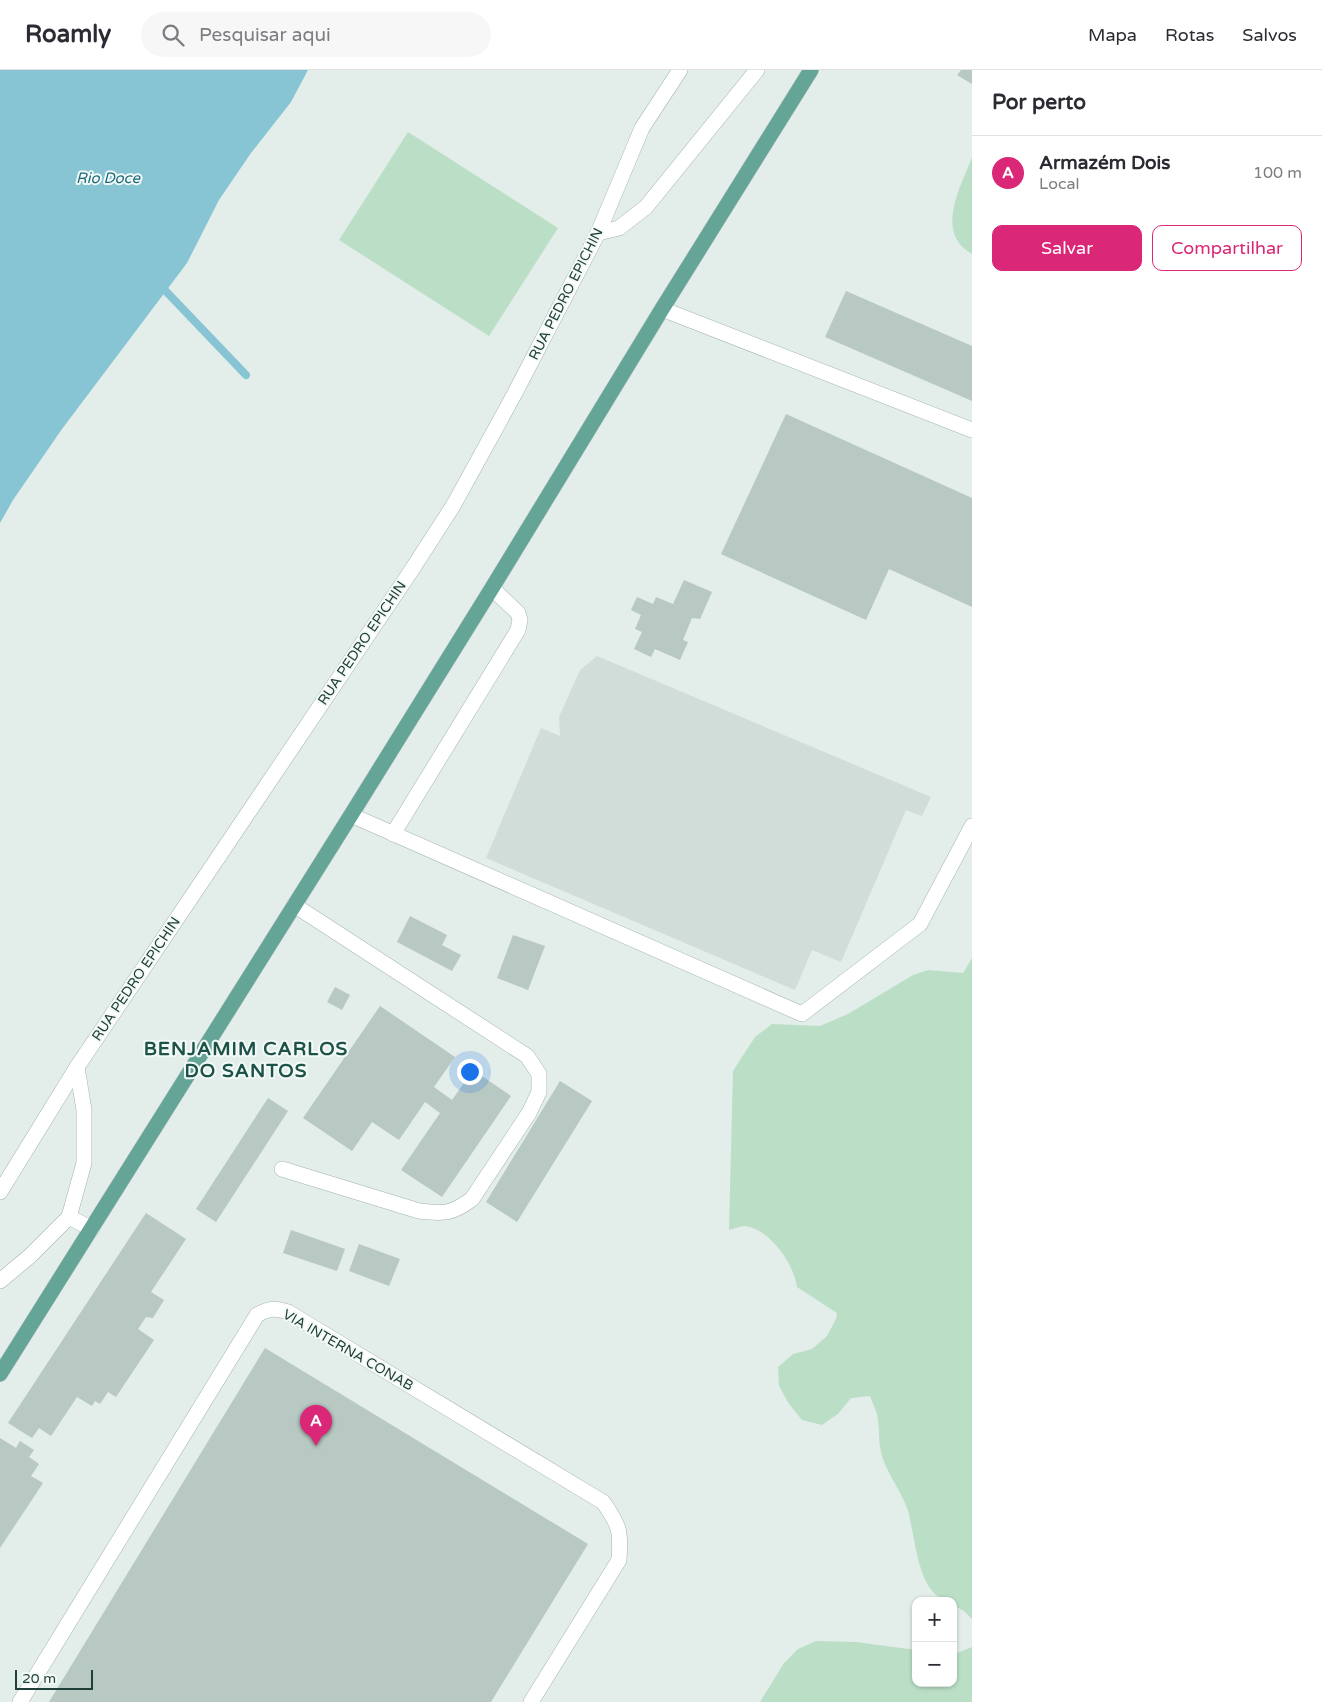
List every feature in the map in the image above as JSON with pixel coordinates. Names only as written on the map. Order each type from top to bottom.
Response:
[{"type":"main road","points":[[0,1374],[351,816],[811,70]]},
{"type":"street","name":"RUA PEDRO EPICHIN","points":[[0,1192],[77,1067],[453,506],[515,393],[598,233],[642,128],[680,70]]},
{"type":"street","points":[[598,233],[618,228],[646,207],[757,70]]},
{"type":"street","points":[[662,309],[972,430]]},
{"type":"street","points":[[393,834],[518,630],[520,620],[518,613],[492,588]]},
{"type":"street","points":[[351,816],[802,1014],[920,924],[972,826]]},
{"type":"street","points":[[282,1169],[419,1212],[442,1213],[459,1209],[472,1199],[529,1113],[539,1092],[539,1074],[527,1056],[294,904]]},
{"type":"street","points":[[0,1281],[30,1256],[69,1217],[84,1163],[84,1110],[77,1067]]},
{"type":"street","points":[[69,1217],[92,1229]]},
{"type":"street","name":"VIA INTERNA CONAB","points":[[20,1702],[257,1315],[267,1309],[277,1309],[288,1312],[603,1502],[616,1520],[620,1536],[619,1560],[531,1702]]},
{"type":"shaded area","points":[[597,656],[931,797],[922,816],[906,810],[841,962],[812,950],[795,990],[486,858],[541,728],[560,736],[559,717],[580,670]]},
{"type":"green space","points":[[408,132],[558,228],[489,336],[339,240]]},
{"type":"green space","points":[[972,157],[972,254],[961,245],[954,234],[952,222],[957,195]]},
{"type":"green space","points":[[972,958],[972,1619],[957,1607],[957,1597],[940,1597],[931,1590],[925,1578],[919,1564],[907,1508],[882,1456],[877,1414],[870,1396],[851,1398],[838,1414],[822,1425],[802,1420],[789,1404],[779,1386],[778,1367],[793,1354],[812,1349],[827,1336],[837,1313],[797,1287],[786,1258],[772,1241],[763,1234],[745,1226],[729,1230],[733,1071],[755,1037],[772,1024],[820,1026],[848,1014],[913,975],[928,970],[963,973]]},
{"type":"green space","points":[[816,1641],[856,1642],[912,1649],[912,1687],[957,1687],[957,1653],[972,1647],[972,1702],[760,1702],[784,1663],[798,1649]]},
{"type":"water","name":"Rio Doce","points":[[0,70],[308,70],[291,102],[251,153],[219,200],[187,263],[62,429],[13,500],[0,523]]},
{"type":"building","points":[[961,70],[972,70],[972,84],[957,75]]},
{"type":"building","points":[[846,291],[972,346],[972,401],[825,337]]},
{"type":"building","points":[[786,414],[972,498],[972,607],[889,569],[866,620],[721,554]]},
{"type":"building","points":[[684,580],[712,592],[700,619],[692,618],[683,640],[688,642],[680,660],[655,649],[651,657],[634,649],[642,632],[635,629],[641,615],[631,610],[637,597],[653,604],[656,597],[673,604]]},
{"type":"building","points":[[410,916],[447,935],[442,945],[461,955],[452,971],[397,942]]},
{"type":"building","points":[[513,935],[545,946],[528,990],[497,978]]},
{"type":"building","points":[[335,987],[350,995],[342,1010],[327,1002]]},
{"type":"building","points":[[380,1006],[455,1057],[434,1087],[452,1100],[473,1070],[511,1096],[442,1197],[401,1170],[440,1113],[425,1102],[399,1140],[372,1122],[352,1151],[303,1118]]},
{"type":"building","points":[[560,1081],[592,1101],[517,1222],[486,1202]]},
{"type":"building","points":[[268,1098],[288,1111],[216,1222],[196,1209]]},
{"type":"building","points":[[146,1213],[186,1239],[151,1292],[164,1300],[153,1318],[146,1317],[138,1329],[154,1340],[116,1397],[108,1392],[100,1404],[95,1401],[92,1406],[77,1397],[51,1436],[39,1428],[32,1438],[8,1423]]},
{"type":"building","points":[[291,1230],[345,1249],[337,1271],[283,1253]]},
{"type":"building","points":[[359,1244],[400,1259],[389,1286],[349,1271]]},
{"type":"building","points":[[265,1348],[588,1544],[491,1702],[49,1702]]},
{"type":"building","points":[[0,1438],[16,1448],[20,1441],[34,1450],[29,1457],[39,1464],[31,1476],[43,1483],[0,1548]]},
{"type":"waterway","points":[[159,284],[246,375]]},
{"type":"place","name":"Armazém Dois","points":[[316,1446]]},
{"type":"district","name":"BENJAMIM CARLOS DO SANTOS","points":[[246,1060]]}]
